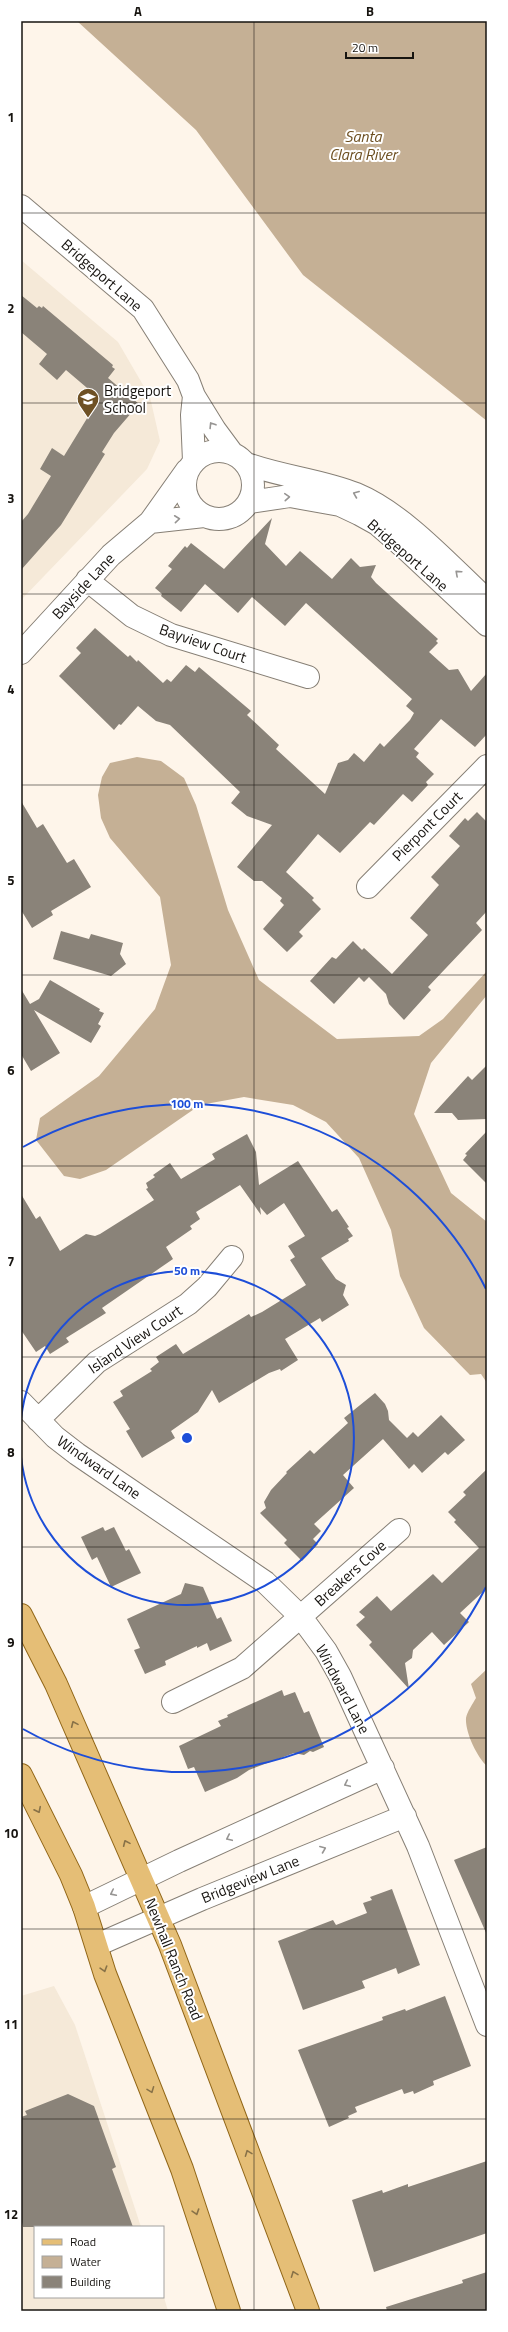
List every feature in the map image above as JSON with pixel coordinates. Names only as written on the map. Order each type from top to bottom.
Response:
[{"type":"main road","name":"Newhall Ranch Road","points":[[21,1615],[56,1684],[170,1945],[308,2311]]},
{"type":"main road","points":[[21,1775],[71,1875],[84,1907],[105,1974],[182,2169],[229,2311]]},
{"type":"street","name":"Bridgeport Lane","points":[[21,206],[143,309],[188,380],[194,396],[215,430],[240,458],[270,472],[321,481],[365,498],[415,534],[487,600]]},
{"type":"street","name":"Bridgeport Lane","points":[[190,465],[194,396]]},
{"type":"street","points":[[150,522],[204,516],[224,519],[234,516],[249,502],[254,483],[240,458],[222,450],[212,451],[190,465],[184,480],[185,491],[195,510],[204,516]]},
{"type":"street","name":"Bayside Lane","points":[[21,653],[111,555],[150,522],[190,465]]},
{"type":"street","name":"Bridgeport Lane","points":[[249,502],[290,496],[340,505],[359,514],[377,524],[407,550],[487,625]]},
{"type":"street","name":"Bayview Court","points":[[87,580],[132,616],[171,635],[308,677]]},
{"type":"street","name":"Pierpont Court","points":[[368,887],[487,766]]},
{"type":"street","name":"Island View Court","points":[[38,1420],[97,1362],[188,1304],[207,1287],[232,1258]]},
{"type":"street","name":"Windward Lane","points":[[21,1402],[38,1420],[77,1454],[265,1582],[301,1617],[326,1651],[340,1676],[405,1816],[421,1853],[487,2025]]},
{"type":"street","name":"Breakers Cove","points":[[173,1702],[242,1668],[399,1530]]},
{"type":"street","points":[[84,1907],[383,1768]]},
{"type":"street","name":"Bridgeview Lane","points":[[97,1945],[158,1917],[405,1816]]},
{"type":"shaded area","name":"Bridgeport School","points":[[21,260],[118,342],[150,397],[160,441],[147,469],[21,600]]},
{"type":"shaded area","points":[[54,1986],[75,2025],[141,2226],[34,2226],[34,2298],[164,2297],[168,2311],[21,2311],[21,1996]]},
{"type":"water","name":"Santa Clara River","points":[[77,21],[487,21],[487,421],[303,275],[196,130]]},
{"type":"water","points":[[137,757],[161,761],[184,778],[196,805],[228,910],[259,980],[337,1039],[419,1036],[443,1019],[487,971],[487,995],[431,1063],[414,1114],[451,1193],[487,1222],[487,1383],[481,1374],[470,1375],[424,1328],[400,1276],[391,1230],[359,1158],[326,1122],[293,1105],[244,1097],[200,1105],[106,1170],[80,1179],[64,1176],[36,1140],[40,1118],[99,1076],[155,1009],[171,965],[160,897],[110,838],[101,818],[98,795],[102,777],[110,763]]},
{"type":"water","points":[[487,1669],[487,1766],[479,1757],[472,1744],[467,1730],[466,1718],[476,1698],[471,1684]]},
{"type":"building","points":[[21,295],[37,308],[39,306],[42,308],[43,306],[113,365],[112,367],[115,369],[108,378],[139,404],[114,433],[102,452],[105,454],[61,525],[21,570],[21,522],[28,514],[51,476],[40,469],[52,448],[64,456],[97,402],[90,396],[93,393],[66,370],[57,380],[39,364],[47,354],[21,332]]},
{"type":"building","points":[[272,518],[265,544],[286,566],[300,551],[332,579],[351,558],[360,567],[376,565],[371,577],[376,583],[438,639],[436,641],[438,643],[429,652],[449,670],[458,669],[471,691],[487,673],[487,734],[475,747],[441,719],[414,749],[419,753],[416,757],[434,774],[426,782],[428,785],[412,802],[403,794],[374,825],[370,822],[340,853],[318,834],[286,872],[314,898],[312,900],[321,909],[299,932],[303,936],[287,952],[263,929],[284,905],[280,901],[282,898],[262,881],[254,881],[237,867],[272,825],[247,816],[231,803],[240,792],[170,725],[156,721],[138,706],[121,725],[119,724],[114,730],[59,676],[81,653],[76,648],[95,628],[128,657],[130,655],[137,662],[138,660],[163,683],[167,679],[171,682],[186,665],[195,672],[199,667],[251,711],[247,715],[279,745],[276,749],[325,794],[338,763],[348,760],[354,753],[364,762],[380,743],[384,747],[410,720],[414,713],[406,706],[412,699],[306,603],[285,626],[252,597],[238,613],[205,584],[181,612],[161,596],[162,594],[155,588],[172,569],[168,566],[185,546],[187,548],[191,543],[224,569]]},
{"type":"building","points":[[21,801],[37,828],[43,824],[67,863],[74,859],[91,887],[51,911],[53,915],[32,928],[21,910]]},
{"type":"building","points":[[477,812],[487,822],[487,911],[476,923],[482,930],[428,987],[431,990],[404,1020],[389,1004],[386,994],[369,977],[364,982],[359,977],[334,1004],[310,981],[332,957],[336,959],[353,941],[362,950],[364,948],[392,974],[428,935],[410,918],[439,885],[431,877],[460,846],[449,836],[465,818],[468,821]]},
{"type":"building","points":[[61,931],[89,939],[91,934],[123,943],[120,954],[126,964],[111,976],[53,959]]},
{"type":"building","points":[[50,980],[100,1009],[99,1011],[104,1013],[98,1024],[101,1026],[91,1043],[34,1010],[60,1053],[31,1071],[21,1054],[21,989],[30,1004],[39,999]]},
{"type":"building","points":[[487,1065],[487,1119],[458,1120],[452,1113],[434,1113],[468,1076],[472,1080]]},
{"type":"building","points":[[487,1131],[487,1184],[463,1160],[467,1155],[465,1154]]},
{"type":"building","points":[[247,1134],[256,1152],[259,1185],[298,1161],[332,1212],[337,1209],[349,1227],[347,1228],[353,1236],[348,1239],[349,1241],[321,1258],[336,1279],[346,1285],[343,1295],[349,1305],[322,1322],[320,1318],[285,1339],[298,1360],[281,1371],[280,1369],[269,1373],[219,1403],[212,1390],[198,1412],[171,1431],[175,1438],[142,1458],[126,1431],[130,1429],[113,1402],[123,1396],[120,1391],[152,1371],[150,1369],[159,1362],[156,1357],[176,1344],[183,1354],[249,1314],[251,1317],[262,1312],[306,1285],[290,1260],[295,1257],[288,1246],[305,1236],[284,1203],[267,1215],[260,1207],[261,1215],[240,1185],[196,1212],[200,1219],[190,1226],[192,1229],[166,1247],[173,1259],[102,1308],[106,1313],[66,1338],[69,1342],[50,1354],[45,1346],[36,1352],[21,1330],[21,1194],[36,1219],[40,1216],[60,1251],[86,1234],[95,1236],[100,1234],[154,1200],[146,1189],[148,1188],[146,1183],[155,1177],[153,1175],[170,1163],[181,1179],[215,1159],[212,1154]]},
{"type":"building","points":[[375,1393],[385,1404],[388,1411],[389,1420],[407,1438],[413,1432],[418,1437],[441,1415],[465,1440],[448,1455],[445,1452],[422,1473],[414,1464],[409,1469],[383,1439],[343,1475],[354,1488],[314,1524],[321,1531],[313,1539],[318,1544],[302,1561],[284,1543],[287,1540],[260,1513],[266,1508],[264,1502],[271,1490],[287,1473],[286,1472],[310,1450],[314,1454],[348,1423],[344,1418]]},
{"type":"building","points":[[487,1469],[487,1588],[460,1613],[469,1622],[444,1645],[432,1632],[413,1650],[412,1658],[405,1663],[409,1689],[369,1645],[372,1642],[356,1625],[365,1617],[359,1612],[377,1596],[391,1611],[433,1574],[442,1583],[479,1548],[454,1522],[456,1520],[448,1512],[466,1495],[463,1492]]},
{"type":"building","points":[[103,1527],[105,1531],[114,1527],[126,1551],[129,1549],[141,1573],[111,1587],[97,1557],[92,1560],[81,1537]]},
{"type":"building","points":[[185,1583],[203,1587],[217,1619],[221,1617],[232,1641],[210,1651],[207,1643],[197,1648],[197,1646],[165,1661],[166,1665],[145,1674],[134,1650],[140,1648],[127,1619],[181,1594]]},
{"type":"building","points":[[282,1690],[284,1696],[295,1692],[304,1713],[309,1711],[324,1747],[313,1752],[310,1751],[304,1755],[294,1753],[249,1770],[237,1778],[205,1792],[194,1767],[188,1769],[179,1746],[221,1726],[218,1721],[228,1717],[227,1715]]},
{"type":"building","points":[[487,1847],[487,1935],[454,1860]]},
{"type":"building","points":[[392,1889],[420,1965],[398,1974],[396,1968],[362,1981],[365,1988],[303,2010],[278,1941],[333,1920],[336,1925],[367,1913],[363,1903],[372,1900],[370,1897]]},
{"type":"building","points":[[445,1996],[471,2066],[433,2081],[434,2085],[414,2094],[413,2091],[404,2094],[402,2089],[355,2107],[357,2112],[348,2116],[349,2118],[329,2127],[298,2050],[383,2020],[382,2017],[405,2009],[406,2011]]},
{"type":"building","points":[[68,2094],[94,2106],[116,2167],[112,2169],[133,2226],[23,2227],[21,2217],[21,2117],[27,2115],[25,2111]]},
{"type":"building","points":[[487,2161],[487,2233],[374,2272],[352,2200],[382,2190],[383,2193],[408,2184],[408,2187]]},
{"type":"building","points":[[487,2272],[487,2311],[387,2311],[386,2307],[463,2283],[462,2280]]},
{"type":"place","name":"Bridgeport School","points":[[88,418]]}]
